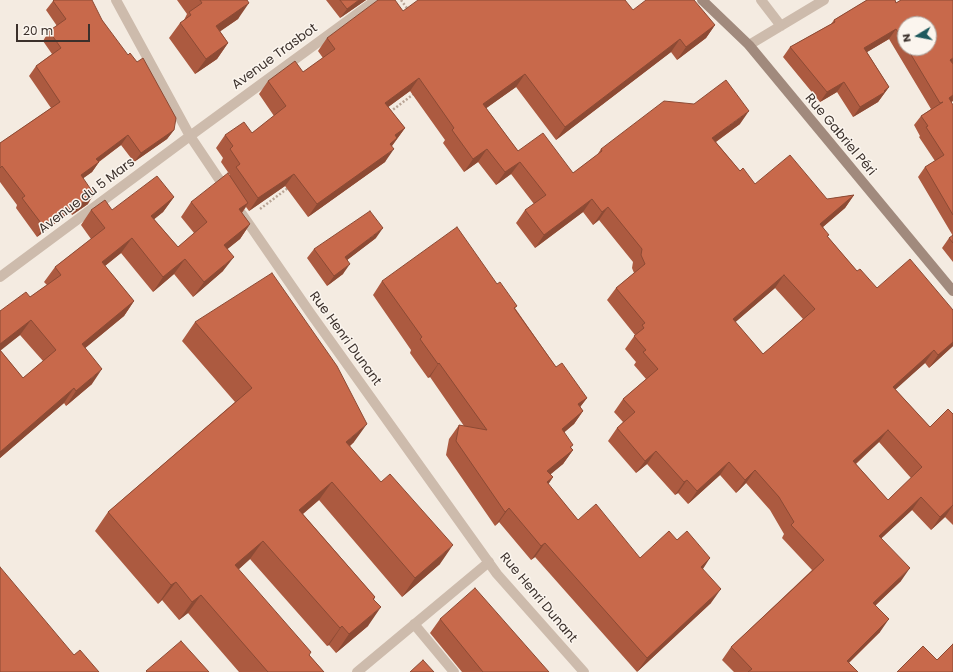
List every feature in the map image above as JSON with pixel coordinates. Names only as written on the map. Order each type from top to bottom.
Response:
[{"type":"main road","name":"Rue Gabriel Péri","points":[[702,0],[749,45],[953,291]]},
{"type":"street","name":"Rue Henri Dunant","points":[[116,0],[190,136],[311,314],[498,574],[584,672]]},
{"type":"street","name":"Avenue Trasbot","points":[[190,136],[376,0]]},
{"type":"street","points":[[761,0],[781,26]]},
{"type":"street","points":[[749,45],[824,0]]},
{"type":"street","name":"Avenue du 5 Mars","points":[[0,277],[190,136]]},
{"type":"street","points":[[357,672],[489,562]]},
{"type":"street","points":[[414,624],[454,672]]},
{"type":"path","points":[[401,0],[410,12]]},
{"type":"path","points":[[389,112],[420,89]]},
{"type":"path","points":[[246,219],[290,187]]},
{"type":"building","points":[[92,0],[102,20],[128,55],[130,53],[137,62],[143,58],[176,118],[174,130],[141,153],[128,135],[96,159],[99,162],[81,175],[94,194],[79,205],[77,203],[44,227],[22,198],[25,196],[2,166],[0,168],[0,143],[60,102],[36,66],[61,48],[49,31],[66,19],[53,1]]},
{"type":"building","points":[[200,0],[247,0],[249,3],[216,26],[228,43],[206,59],[180,23],[191,15],[189,12],[202,3]]},
{"type":"building","points":[[340,0],[359,0],[347,9]]},
{"type":"building","points":[[378,0],[395,0],[403,11],[418,0],[625,0],[633,10],[646,0],[694,0],[715,25],[686,47],[680,39],[565,127],[525,74],[483,104],[518,151],[543,133],[573,173],[602,151],[601,149],[664,101],[694,104],[726,80],[749,111],[712,138],[740,171],[743,168],[755,184],[790,155],[827,199],[854,195],[820,224],[829,235],[827,236],[857,271],[860,269],[877,288],[910,259],[953,310],[953,342],[938,355],[934,350],[893,387],[930,427],[948,409],[953,414],[953,505],[940,517],[921,497],[879,536],[910,568],[873,603],[889,619],[847,661],[858,672],[748,672],[752,669],[731,647],[824,560],[791,525],[794,522],[779,497],[755,470],[745,480],[729,462],[697,491],[687,480],[684,482],[656,451],[645,461],[617,428],[635,412],[623,399],[658,369],[643,352],[646,350],[634,336],[644,328],[642,325],[645,323],[616,288],[645,264],[641,255],[642,249],[608,207],[602,212],[592,199],[544,235],[525,210],[546,195],[520,162],[505,172],[487,149],[473,159],[452,130],[454,128],[419,78],[385,103],[405,128],[395,135],[397,138],[390,144],[394,149],[317,204],[294,174],[258,198],[236,167],[240,164],[230,149],[233,146],[225,135],[244,122],[252,133],[286,106],[268,81],[295,61],[303,72],[335,49],[327,38]],"holes":[[[784,275],[815,309],[763,354],[733,319]],[[888,430],[922,467],[888,500],[853,461]]]},
{"type":"building","points":[[867,0],[895,0],[896,3],[901,0],[953,0],[953,58],[950,60],[953,64],[953,95],[949,98],[953,105],[953,215],[925,167],[944,155],[926,127],[928,126],[921,116],[943,102],[940,103],[912,56],[937,56],[937,16],[897,16],[897,31],[896,29],[864,48],[889,87],[884,91],[885,92],[860,107],[844,82],[827,92],[790,47],[835,22],[834,20]]},
{"type":"building","points":[[228,173],[248,203],[239,209],[250,224],[224,245],[234,257],[204,282],[185,259],[163,277],[132,238],[102,262],[134,301],[82,344],[102,369],[76,391],[74,388],[0,452],[0,350],[23,378],[56,350],[31,320],[0,344],[0,311],[26,292],[30,297],[61,275],[55,267],[105,228],[91,210],[105,200],[112,210],[157,176],[174,197],[151,216],[178,247],[207,222],[191,202]]},
{"type":"building","points":[[370,211],[383,228],[345,257],[350,264],[334,276],[314,249]]},
{"type":"building","points":[[457,227],[497,284],[500,282],[517,306],[514,308],[556,367],[562,363],[587,398],[578,404],[583,411],[562,429],[573,445],[570,447],[573,450],[547,471],[553,477],[547,482],[578,520],[596,504],[640,558],[669,531],[677,540],[687,531],[710,558],[701,567],[721,589],[647,658],[545,543],[541,546],[509,508],[505,512],[456,441],[459,425],[487,430],[420,339],[422,337],[382,281]]},
{"type":"building","points":[[953,235],[953,243],[949,238]]},
{"type":"building","points":[[272,273],[337,366],[367,424],[346,442],[381,482],[390,474],[453,545],[415,578],[332,482],[299,510],[375,597],[373,599],[381,607],[349,634],[342,626],[340,628],[263,541],[235,565],[311,652],[309,655],[324,672],[268,672],[201,595],[192,602],[176,582],[171,585],[108,512],[252,388],[195,322]]},
{"type":"building","points":[[0,567],[74,655],[80,650],[99,672],[0,672]]},
{"type":"building","points":[[475,588],[549,672],[483,672],[440,619]]},
{"type":"building","points":[[181,641],[209,672],[146,671]]},
{"type":"building","points":[[953,644],[953,672],[897,672],[923,646],[937,660]]},
{"type":"building","points":[[423,660],[434,672],[410,672]]}]
